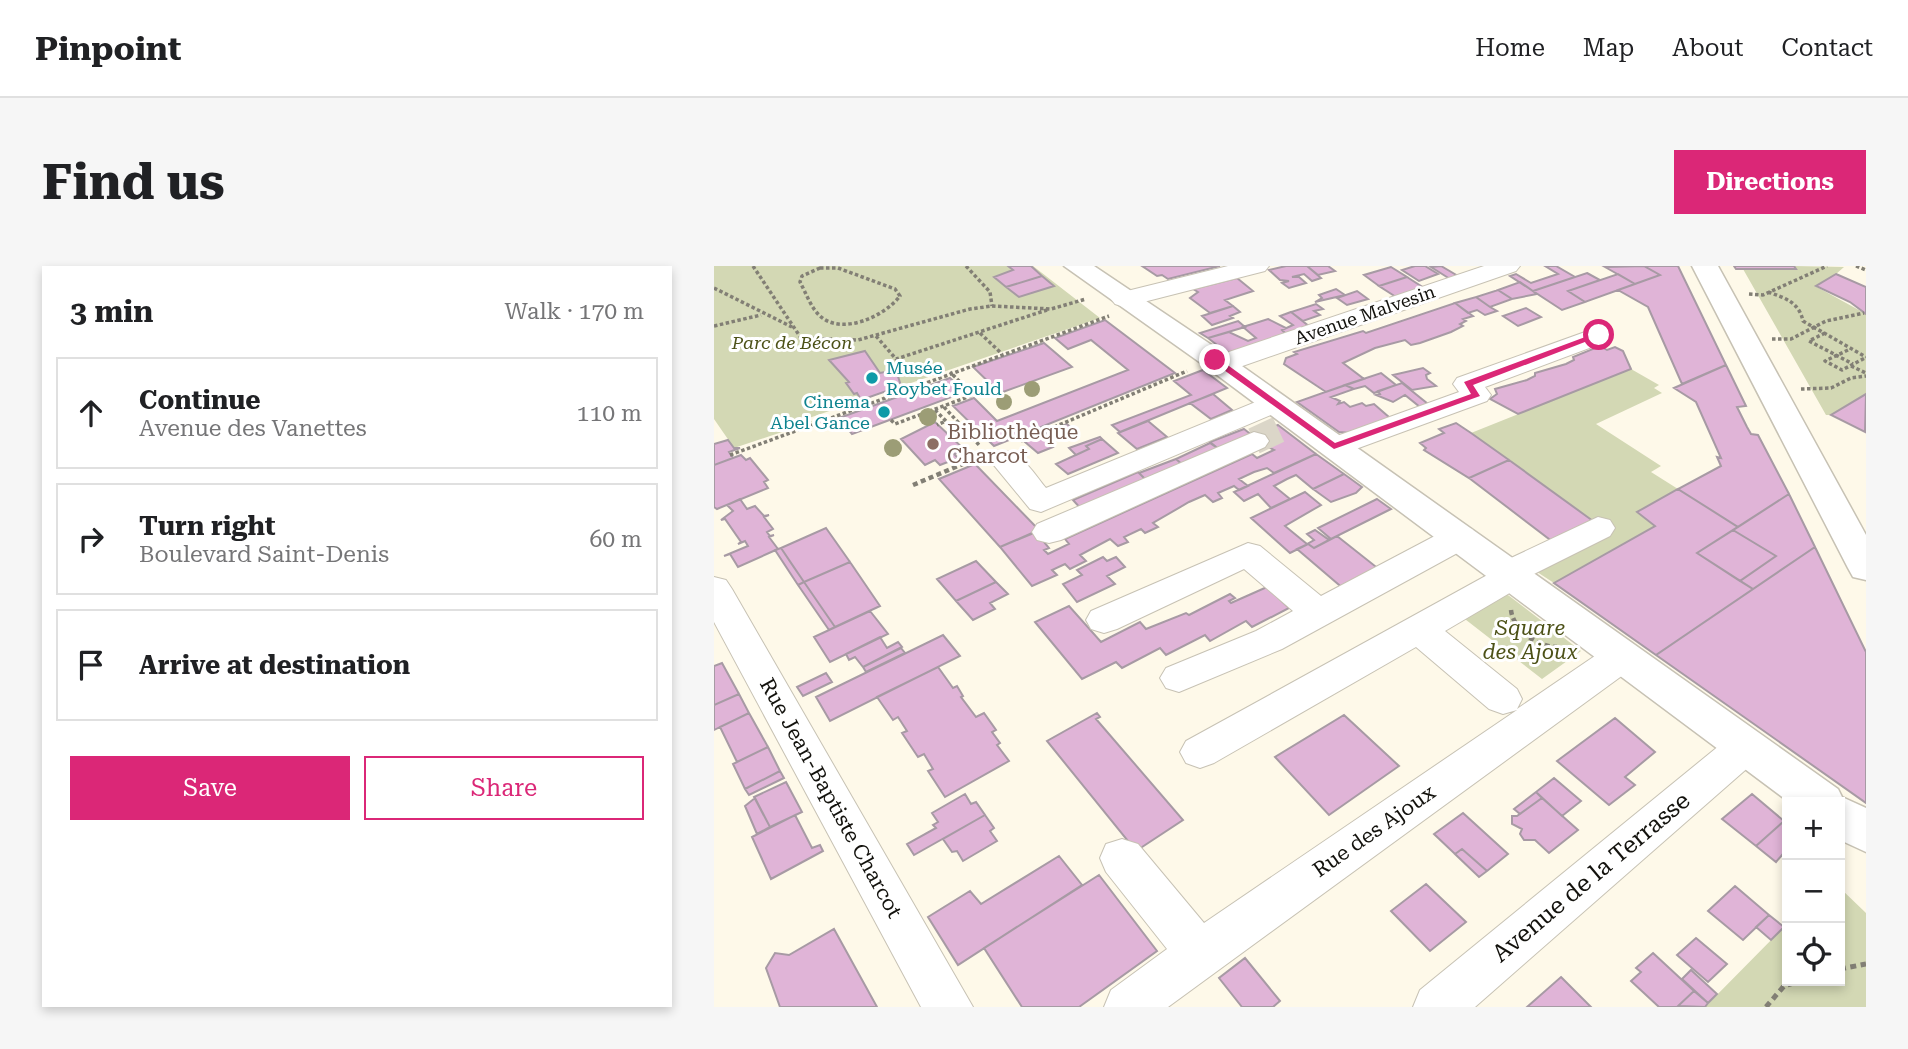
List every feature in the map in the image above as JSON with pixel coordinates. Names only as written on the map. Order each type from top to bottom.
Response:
[{"type":"main road","points":[[1077,266],[1218,362],[1285,417],[1334,447],[1510,574],[1553,595],[1621,657],[1815,797]]},
{"type":"main road","points":[[1705,266],[1866,568]]},
{"type":"main road","points":[[1845,818],[1866,833]]},
{"type":"street","points":[[1124,299],[1256,266]]},
{"type":"street","name":"Avenue Malvesin","points":[[1218,362],[1508,266]]},
{"type":"street","points":[[1334,447],[1477,395],[1467,384],[1599,335]]},
{"type":"street","points":[[1011,450],[1041,502],[1285,417]]},
{"type":"street","points":[[1049,532],[1254,441]]},
{"type":"street","points":[[1200,752],[1510,574],[1598,528]]},
{"type":"street","points":[[1179,678],[1269,640],[1460,537]]},
{"type":"street","points":[[1104,620],[1248,554],[1319,614]]},
{"type":"street","name":"Rue Jean-Baptiste Charcot","points":[[714,589],[948,1007]]},
{"type":"street","points":[[1418,629],[1503,699]]},
{"type":"street","name":"Rue des Ajoux","points":[[1129,1007],[1200,953],[1621,657]]},
{"type":"street","name":"Avenue de la Terrasse","points":[[1438,1007],[1745,747]]},
{"type":"street","points":[[1122,859],[1200,953]]},
{"type":"path","points":[[753,266],[801,338],[826,341],[876,336],[992,306],[1051,309],[1124,299]]},
{"type":"path","points":[[966,266],[990,292],[992,306]]},
{"type":"path","points":[[1748,295],[1768,292],[1827,266]]},
{"type":"path","points":[[1856,266],[1866,270]]},
{"type":"path","points":[[840,267],[895,289],[900,296],[897,302],[880,315],[862,320],[839,322],[821,317],[800,279],[820,268],[840,267]]},
{"type":"path","points":[[714,288],[741,300],[762,315],[793,328]]},
{"type":"path","points":[[1768,292],[1798,306],[1803,321],[1866,357]]},
{"type":"path","points":[[730,455],[1002,354],[1124,299]]},
{"type":"path","points":[[876,336],[896,359],[1051,309]]},
{"type":"path","points":[[1772,339],[1791,339],[1826,321],[1864,313]]},
{"type":"path","points":[[714,326],[762,315]]},
{"type":"path","points":[[980,333],[1002,354]]},
{"type":"path","points":[[1825,333],[1809,341],[1866,374]]},
{"type":"path","points":[[1842,370],[1825,361],[1849,349]]},
{"type":"path","points":[[1851,378],[1839,372],[1866,357]]},
{"type":"path","points":[[1011,450],[1218,362]]},
{"type":"path","points":[[891,420],[895,424],[973,395],[950,372]]},
{"type":"path","points":[[1801,389],[1831,388],[1866,374]]},
{"type":"path","points":[[913,485],[988,454],[944,407]]},
{"type":"path","points":[[935,410],[946,421],[937,425]]},
{"type":"path","points":[[1845,968],[1866,964]]},
{"type":"path","points":[[1766,1007],[1784,986]]},
{"type":"green space","name":"Parc de Bécon","points":[[714,266],[1033,266],[1100,318],[809,418],[812,422],[734,448],[714,419]]},
{"type":"green space","points":[[1844,267],[1817,287],[1866,314],[1866,394],[1831,415],[1826,415],[1743,269]]},
{"type":"green space","points":[[1631,369],[1659,385],[1654,388],[1662,393],[1596,424],[1661,466],[1651,472],[1678,489],[1637,512],[1655,526],[1554,583],[1534,570],[1593,521],[1471,433]]},
{"type":"green space","name":"Square des Ajoux","points":[[1504,592],[1581,651],[1542,679],[1461,616]]},
{"type":"green space","points":[[1845,893],[1866,913],[1866,1007],[1705,1007],[1782,929],[1782,986],[1845,986]]},
{"type":"building","points":[[1008,266],[1031,266],[1042,276],[1006,287],[994,277],[1013,270]]},
{"type":"building","points":[[1142,266],[1220,266],[1168,279],[1162,275],[1157,276]]},
{"type":"building","points":[[1286,266],[1307,266],[1321,278],[1312,281],[1304,274],[1292,277],[1299,277],[1306,283],[1289,288],[1282,283],[1289,281],[1280,280],[1269,270]]},
{"type":"building","points":[[1307,266],[1328,266],[1335,271],[1318,275]]},
{"type":"building","points":[[1425,266],[1438,274],[1419,281],[1402,270]]},
{"type":"building","points":[[1441,266],[1458,276],[1450,279],[1431,267]]},
{"type":"building","points":[[1545,266],[1556,266],[1575,277],[1533,291],[1510,276],[1516,274],[1531,283],[1558,274]]},
{"type":"building","points":[[1644,266],[1660,275],[1635,284],[1605,267]]},
{"type":"building","points":[[1644,266],[1678,266],[1726,365],[1682,384],[1648,307],[1618,290],[1660,275]]},
{"type":"building","points":[[1734,266],[1794,266],[1796,269],[1736,269]]},
{"type":"building","points":[[1391,267],[1407,277],[1379,286],[1364,275]]},
{"type":"building","points":[[1587,273],[1600,280],[1568,291],[1585,302],[1562,310],[1533,291]]},
{"type":"building","points":[[1618,274],[1635,284],[1585,302],[1568,291]]},
{"type":"building","points":[[1836,274],[1866,287],[1866,314],[1850,302],[1816,286]]},
{"type":"building","points":[[1042,276],[1054,286],[1019,297],[1006,287]]},
{"type":"building","points":[[1407,277],[1424,288],[1396,297],[1379,286]]},
{"type":"building","points":[[1237,278],[1253,291],[1225,300],[1233,306],[1210,313],[1190,298],[1198,292],[1193,289]]},
{"type":"building","points":[[1520,282],[1537,294],[1512,299],[1498,290]]},
{"type":"building","points":[[1336,289],[1345,295],[1315,302],[1322,298],[1319,295]]},
{"type":"building","points":[[1498,290],[1512,299],[1490,307],[1476,297]]},
{"type":"building","points":[[1357,291],[1368,299],[1347,305],[1337,298]]},
{"type":"building","points":[[1476,297],[1497,311],[1485,315],[1477,310],[1468,313],[1455,303]]},
{"type":"building","points":[[1455,303],[1473,316],[1463,319],[1466,321],[1460,324],[1463,326],[1420,343],[1411,345],[1405,340],[1375,348],[1343,363],[1364,379],[1326,392],[1284,364],[1286,358],[1297,354],[1294,352],[1363,331],[1366,333]]},
{"type":"building","points":[[1316,304],[1323,309],[1314,311],[1320,315],[1303,321],[1291,312]]},
{"type":"building","points":[[1233,306],[1240,312],[1230,316],[1233,318],[1212,325],[1202,316]]},
{"type":"building","points":[[1526,308],[1541,317],[1518,326],[1503,316]]},
{"type":"building","points":[[1291,312],[1310,327],[1287,335],[1282,330],[1293,325],[1280,316]]},
{"type":"building","points":[[1268,319],[1286,328],[1282,330],[1287,335],[1235,352],[1226,352],[1208,338],[1229,332],[1248,341],[1256,338],[1243,327]]},
{"type":"building","points":[[1105,320],[1175,373],[994,446],[953,406],[974,398],[997,421],[1128,370],[1091,340],[1068,349],[1055,338]]},
{"type":"building","points":[[1238,321],[1245,327],[1208,338],[1200,333]]},
{"type":"building","points":[[1044,343],[1072,367],[1000,393],[973,367]]},
{"type":"building","points":[[1600,346],[1607,350],[1615,347],[1623,351],[1631,369],[1518,414],[1490,399],[1497,394],[1495,389],[1527,380],[1535,376],[1535,373],[1566,364],[1574,360],[1573,357]]},
{"type":"building","name":"Musée Roybet Fould","points":[[865,351],[880,373],[896,370],[901,386],[861,400],[857,393],[854,394],[846,383],[849,382],[829,360]]},
{"type":"building","points":[[1726,365],[1746,406],[1737,407],[1751,434],[1758,435],[1789,494],[1738,527],[1678,489],[1721,466],[1717,457],[1721,458],[1696,402],[1674,388]]},
{"type":"building","points":[[1423,368],[1430,373],[1426,375],[1427,379],[1436,386],[1412,390],[1393,375]]},
{"type":"building","points":[[1203,370],[1227,388],[1120,432],[1112,425],[1191,395],[1174,381]]},
{"type":"building","points":[[1381,373],[1396,385],[1374,393],[1365,386],[1354,389],[1345,385]]},
{"type":"building","name":"Cinema Abel Gance","points":[[950,378],[965,392],[852,434],[839,418]]},
{"type":"building","points":[[1402,383],[1428,404],[1420,407],[1405,395],[1393,402],[1376,395],[1380,394],[1378,391]]},
{"type":"building","points":[[1345,385],[1354,389],[1331,397],[1340,401],[1338,404],[1344,402],[1350,407],[1362,403],[1366,406],[1374,404],[1390,418],[1351,433],[1339,432],[1297,402]]},
{"type":"building","points":[[1213,394],[1232,410],[1211,419],[1190,403]]},
{"type":"building","points":[[1866,394],[1865,432],[1831,415]]},
{"type":"building","points":[[1148,421],[1167,437],[1137,449],[1118,433]]},
{"type":"building","name":"Bibliothèque Charcot","points":[[935,422],[965,450],[954,454],[958,458],[940,465],[935,460],[925,465],[901,439]]},
{"type":"building","points":[[1456,423],[1509,460],[1469,478],[1424,450],[1426,448],[1420,443],[1444,433],[1439,429]]},
{"type":"building","points":[[1067,424],[1074,430],[1049,442],[1053,447],[1038,453],[1025,442]]},
{"type":"building","points":[[1278,425],[1316,454],[1274,473],[1267,468],[1254,472],[1239,479],[1248,486],[1239,490],[1234,486],[1218,493],[1222,498],[1213,502],[1205,495],[1189,502],[1153,523],[1158,527],[1145,533],[1141,529],[1124,537],[1128,542],[1118,546],[1110,539],[1080,555],[1086,561],[1070,569],[1065,564],[1052,570],[1057,575],[1032,586],[1000,547],[1036,532],[1049,548],[1044,550],[1048,554],[1069,544],[1065,539],[1252,454],[1257,458],[1274,450],[1249,437]]},
{"type":"building","points":[[1244,429],[1253,436],[1220,450],[1210,442]]},
{"type":"building","points":[[1100,437],[1102,439],[1086,446],[1089,449],[1076,455],[1069,448]]},
{"type":"building","points":[[1102,439],[1118,453],[1068,474],[1056,464],[1089,449],[1086,446]]},
{"type":"building","points":[[728,440],[734,448],[740,448],[729,452],[733,458],[714,465],[714,444]]},
{"type":"building","points":[[1210,443],[1220,450],[1184,466],[1176,459]]},
{"type":"building","points":[[1316,454],[1344,474],[1313,489],[1296,475],[1287,479],[1274,486],[1290,499],[1271,508],[1258,494],[1244,501],[1234,492]]},
{"type":"building","points":[[741,455],[746,460],[750,458],[768,480],[764,482],[768,488],[717,509],[714,507],[714,465]]},
{"type":"building","points":[[1176,459],[1184,466],[1148,482],[1139,473]]},
{"type":"building","points":[[1509,460],[1593,521],[1553,542],[1469,478]]},
{"type":"building","points":[[975,464],[1039,530],[1000,547],[939,479]]},
{"type":"building","points":[[1138,472],[1148,482],[1083,511],[1073,500]]},
{"type":"building","points":[[1344,474],[1362,487],[1356,493],[1331,502],[1313,489]]},
{"type":"building","points":[[1678,489],[1738,527],[1697,553],[1753,589],[1656,655],[1554,583],[1655,526],[1637,512]]},
{"type":"building","points":[[1305,492],[1321,505],[1285,526],[1307,544],[1314,540],[1307,534],[1315,530],[1329,540],[1314,548],[1308,544],[1290,553],[1251,518]]},
{"type":"building","points":[[1789,494],[1815,547],[1753,589],[1740,581],[1776,556],[1733,530]]},
{"type":"building","points":[[740,499],[747,509],[755,506],[764,516],[769,515],[764,517],[773,529],[767,532],[770,536],[774,535],[769,537],[778,549],[738,567],[730,554],[724,556],[748,546],[745,541],[738,544],[741,542],[725,519],[721,520],[733,511],[727,505]]},
{"type":"building","points":[[1377,499],[1391,509],[1331,539],[1318,528]]},
{"type":"building","points":[[826,528],[850,562],[804,582],[781,548]]},
{"type":"building","points":[[1733,530],[1776,556],[1740,581],[1697,553]]},
{"type":"building","points":[[1337,536],[1380,570],[1345,590],[1297,549],[1308,544],[1314,548]]},
{"type":"building","points":[[1815,547],[1866,652],[1866,803],[1656,655]]},
{"type":"building","points":[[781,548],[804,582],[798,585],[775,550]]},
{"type":"building","points":[[1103,557],[1107,561],[1116,557],[1125,567],[1107,576],[1115,584],[1077,602],[1063,584],[1082,575],[1077,570]]},
{"type":"building","points":[[976,561],[996,582],[956,601],[937,579]]},
{"type":"building","points":[[850,562],[880,606],[835,627],[804,582]]},
{"type":"building","points":[[804,582],[835,627],[829,630],[798,585]]},
{"type":"building","points":[[996,582],[1008,594],[990,603],[995,609],[973,620],[956,601]]},
{"type":"building","points":[[1267,587],[1289,608],[1252,627],[1246,621],[1210,641],[1205,635],[1166,655],[1160,648],[1122,668],[1116,662],[1082,679],[1035,622],[1069,606],[1101,642],[1140,622],[1146,629],[1186,613],[1189,615],[1230,594],[1235,598],[1229,601],[1231,603]]},
{"type":"building","points":[[870,611],[888,634],[830,662],[814,637]]},
{"type":"building","points":[[943,635],[960,656],[830,721],[816,697]]},
{"type":"building","points":[[880,637],[887,648],[898,642],[902,647],[863,667],[855,657],[849,660],[846,654]]},
{"type":"building","points":[[901,648],[905,653],[866,672],[863,667]]},
{"type":"building","points":[[722,663],[739,694],[714,705],[714,666]]},
{"type":"building","points":[[938,667],[953,688],[957,686],[963,696],[961,697],[976,717],[984,713],[996,730],[992,732],[1000,743],[997,745],[1009,761],[945,797],[928,771],[933,769],[924,754],[918,757],[902,733],[907,731],[898,717],[893,720],[877,697]]},
{"type":"building","points":[[826,673],[832,682],[803,696],[797,687]]},
{"type":"building","points":[[739,694],[749,713],[714,730],[714,705]]},
{"type":"building","points":[[749,713],[768,747],[737,762],[720,727]]},
{"type":"building","points":[[1097,713],[1100,717],[1096,719],[1183,820],[1136,851],[1047,741]]},
{"type":"building","points":[[1344,715],[1399,766],[1329,815],[1275,757]]},
{"type":"building","points":[[1615,718],[1655,752],[1625,777],[1635,785],[1609,805],[1557,761]]},
{"type":"building","points":[[768,747],[780,771],[745,789],[733,764]]},
{"type":"building","points":[[780,771],[784,778],[749,795],[745,789]]},
{"type":"building","points":[[1554,778],[1581,801],[1562,816],[1536,792]]},
{"type":"building","points":[[786,782],[802,812],[770,827],[754,797]]},
{"type":"building","points":[[1536,792],[1542,798],[1520,814],[1514,809]]},
{"type":"building","points":[[965,794],[971,804],[976,802],[985,815],[914,855],[907,844],[936,828],[933,825],[938,822],[932,813]]},
{"type":"building","points":[[1752,794],[1782,819],[1782,823],[1756,846],[1722,819]]},
{"type":"building","points":[[755,798],[770,827],[757,834],[745,806]]},
{"type":"building","points":[[1542,798],[1578,830],[1549,853],[1535,840],[1524,840],[1520,834],[1522,829],[1512,824],[1512,816],[1517,816]]},
{"type":"building","points":[[1463,813],[1508,854],[1487,871],[1462,849],[1455,854],[1434,834]]},
{"type":"building","points":[[795,815],[812,848],[820,845],[823,851],[771,879],[752,837]]},
{"type":"building","points":[[985,815],[994,828],[990,831],[997,841],[963,861],[957,851],[952,852],[943,839]]},
{"type":"building","points":[[1782,823],[1782,855],[1776,862],[1756,846]]},
{"type":"building","points":[[1462,849],[1487,871],[1479,877],[1455,854]]},
{"type":"building","points":[[1059,856],[1082,885],[958,965],[928,917],[970,891],[981,904]]},
{"type":"building","points":[[1099,875],[1157,951],[1079,1007],[1022,1007],[984,948]]},
{"type":"building","points":[[1426,884],[1466,922],[1430,951],[1391,911]]},
{"type":"building","points":[[1735,886],[1769,915],[1743,940],[1708,911]]},
{"type":"building","points":[[1769,915],[1782,925],[1782,929],[1771,940],[1756,927]]},
{"type":"building","points":[[834,929],[877,1007],[780,1007],[766,968],[775,953],[789,955]]},
{"type":"building","points":[[1696,938],[1727,964],[1708,982],[1677,955]]},
{"type":"building","points":[[1653,953],[1694,991],[1677,1007],[1659,1007],[1631,981],[1641,972],[1636,968]]},
{"type":"building","points":[[1245,958],[1280,1001],[1273,1007],[1242,1007],[1219,978]]},
{"type":"building","points":[[1691,970],[1717,994],[1708,1003],[1682,979]]},
{"type":"building","points":[[1561,977],[1591,1007],[1527,1007]]},
{"type":"building","points":[[1694,991],[1708,1003],[1705,1007],[1678,1006]]},
{"type":"tunnel","points":[[1254,441],[1282,428]]},
{"type":"place","name":"Musée Roybet Fould","points":[[872,378]]},
{"type":"place","name":"Cinema Abel Gance","points":[[884,412]]},
{"type":"place","name":"Bibliothèque Charcot","points":[[933,444]]},
{"type":"route","points":[[1215,360],[1334,447],[1477,395],[1467,384],[1599,335]]}]
